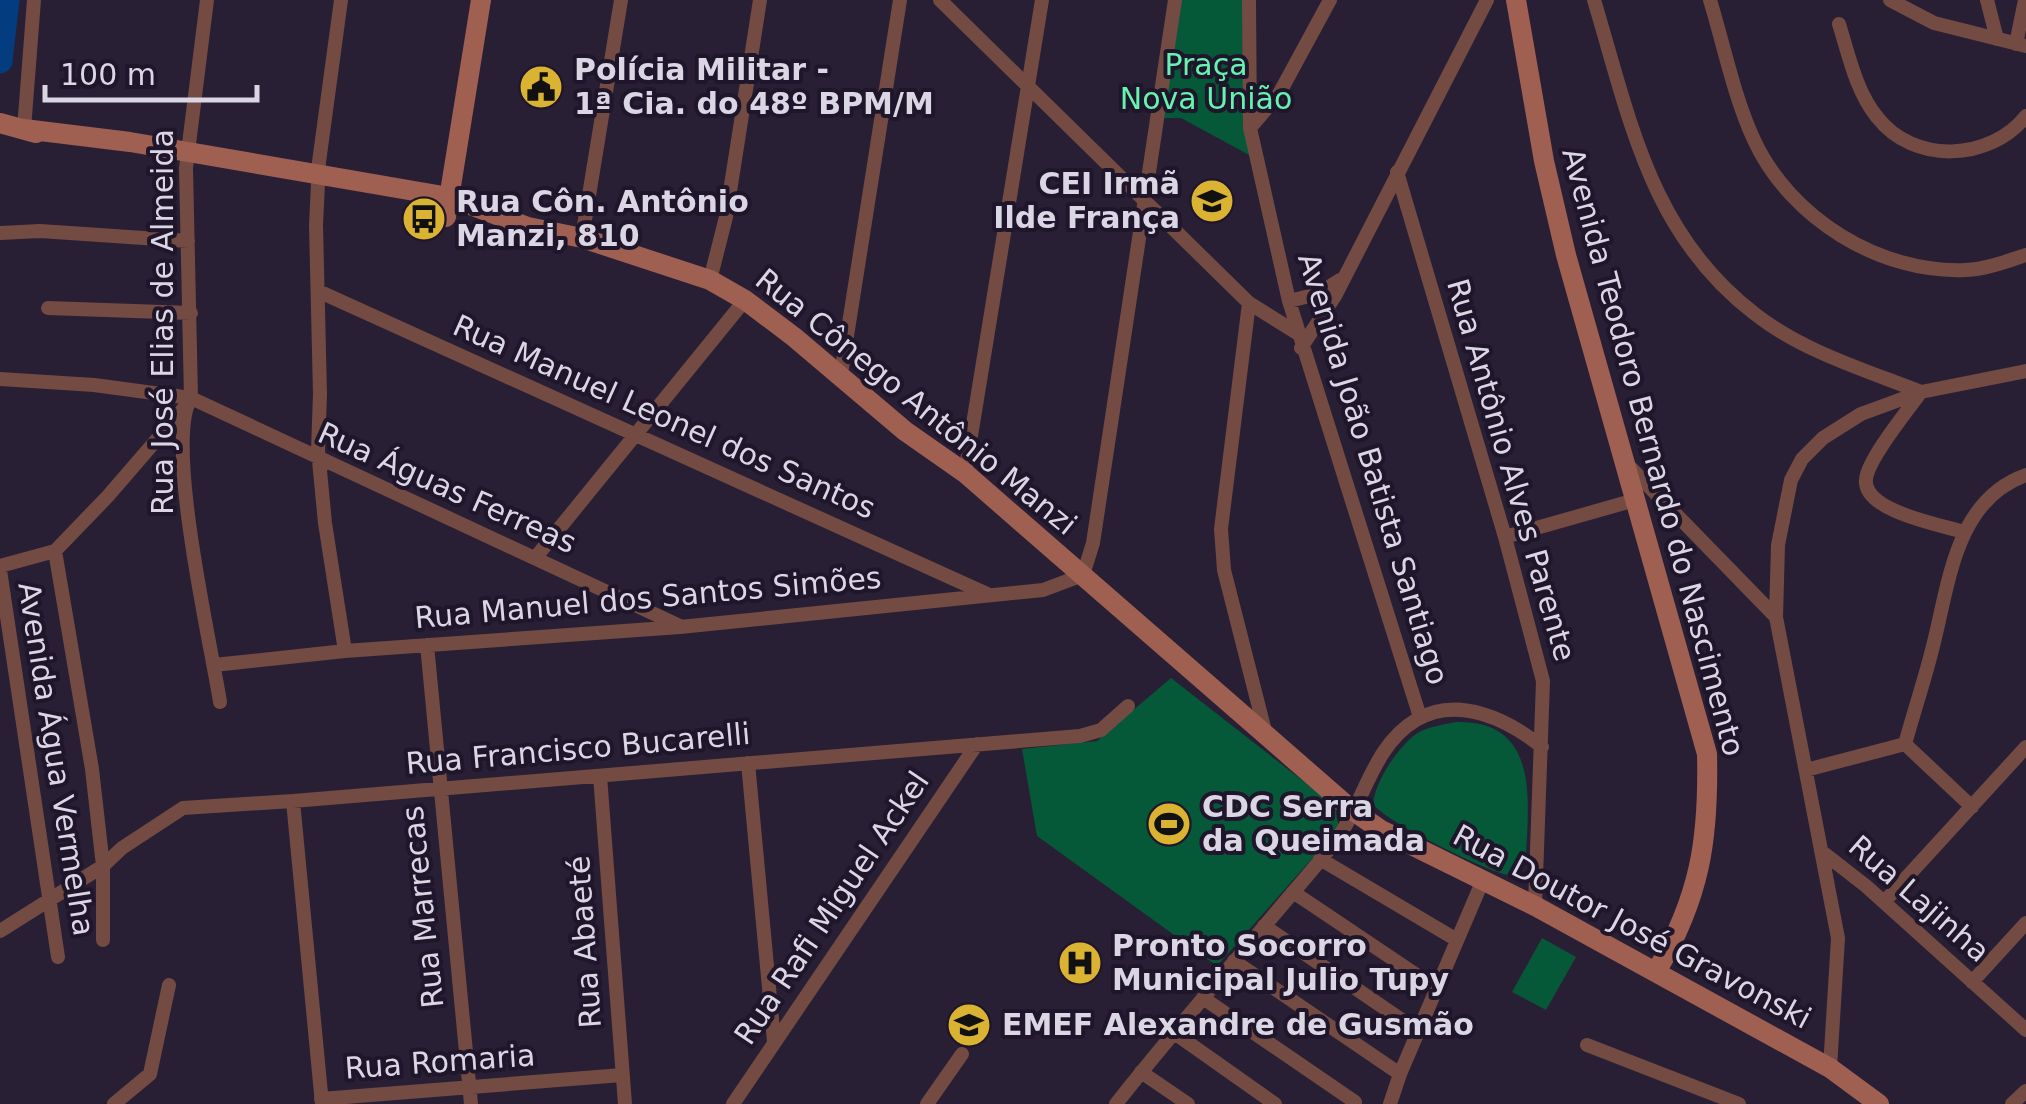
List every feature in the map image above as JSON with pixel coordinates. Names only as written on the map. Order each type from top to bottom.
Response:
[{"type":"street","points":[[24,128],[34,0]]},
{"type":"street","name":"Rua José Elias de Almeida","points":[[207,0],[188,154],[191,313],[186,509],[220,702]]},
{"type":"street","points":[[341,0],[318,173],[319,460],[346,651]]},
{"type":"street","points":[[447,207],[481,0]]},
{"type":"street","points":[[582,238],[621,0]]},
{"type":"street","points":[[710,280],[726,217],[760,0]]},
{"type":"street","points":[[841,374],[900,0]]},
{"type":"street","points":[[940,0],[1249,303],[1299,341],[1324,316],[1487,0]]},
{"type":"street","points":[[965,474],[1042,0]]},
{"type":"street","points":[[1084,575],[1093,543],[1175,0]]},
{"type":"street","name":"Avenida João Batista Santiago","points":[[1249,0],[1250,128],[1288,301],[1420,717]]},
{"type":"street","points":[[1250,128],[1279,94],[1330,0]]},
{"type":"street","name":"Avenida Teodoro Bernardo do Nascimento","points":[[1516,0],[1544,161],[1566,256],[1707,754],[1708,813],[1695,890],[1681,930],[1656,972]]},
{"type":"street","points":[[1594,0],[1652,186],[1679,233],[1712,275],[1755,315],[1813,348],[1921,392]]},
{"type":"street","points":[[1710,0],[1753,138],[1773,175],[1820,221],[1850,242],[1888,257],[1941,269],[1968,270],[2026,255]]},
{"type":"street","points":[[1890,0],[1934,23],[2021,45],[2025,0]]},
{"type":"street","points":[[1987,0],[1997,40]]},
{"type":"street","points":[[1839,24],[1860,90],[1878,119],[1897,136],[1922,147],[1961,153],[2001,138],[2026,116]]},
{"type":"street","name":"Rua Cônego Antônio Manzi","points":[[0,123],[71,146],[119,154],[154,159],[188,154],[318,173],[582,238],[710,280],[745,300],[841,374],[905,431],[965,474],[1352,810]]},
{"type":"street","name":"Rua Antônio Alves Parente","points":[[1397,172],[1543,681],[1535,906]]},
{"type":"street","points":[[0,233],[58,232],[188,241]]},
{"type":"street","points":[[1288,301],[1318,294],[1340,280]]},
{"type":"street","name":"Rua Manuel Leonel dos Santos","points":[[318,291],[987,594]]},
{"type":"street","points":[[536,557],[745,300]]},
{"type":"street","points":[[1249,303],[1220,529],[1224,570],[1266,736]]},
{"type":"street","points":[[48,308],[191,313]]},
{"type":"street","points":[[1830,1068],[1838,938],[1776,617],[1783,512],[1791,480],[1802,458],[1823,438],[1861,414],[1921,392],[2026,371]]},
{"type":"street","name":"Rua Águas Ferreas","points":[[0,379],[94,384],[188,403],[536,557],[680,626]]},
{"type":"street","points":[[1921,392],[1868,470],[1866,490],[1886,506],[1964,532]]},
{"type":"street","points":[[0,568],[55,551],[188,403]]},
{"type":"street","points":[[1624,461],[1776,617]]},
{"type":"street","points":[[1905,744],[1964,532],[1998,490],[2026,476]]},
{"type":"street","points":[[1505,538],[1635,500]]},
{"type":"street","name":"Avenida Água Vermelha","points":[[55,551],[85,716],[103,866],[103,940]]},
{"type":"street","name":"Avenida Água Vermelha","points":[[0,568],[58,957]]},
{"type":"street","name":"Rua Manuel dos Santos Simões","points":[[214,665],[680,626],[1043,590],[1084,575]]},
{"type":"street","name":"Rua Marrecas","points":[[427,645],[470,1096]]},
{"type":"street","name":"Rua Francisco Bucarelli","points":[[0,931],[103,866],[122,848],[183,808],[1092,734],[1113,722],[1128,706]]},
{"type":"street","points":[[1116,1104],[1342,832],[1380,758],[1402,730],[1420,717],[1446,710],[1470,710],[1525,732],[1542,747]]},
{"type":"street","name":"Rua Rafi Miguel Ackel","points":[[734,1104],[977,744]]},
{"type":"street","points":[[1806,770],[1905,744]]},
{"type":"street","points":[[1905,744],[1972,807]]},
{"type":"street","points":[[1884,902],[2026,747]]},
{"type":"street","points":[[748,763],[774,1042]]},
{"type":"street","name":"Rua Abaeté","points":[[600,776],[625,1104]]},
{"type":"street","points":[[294,801],[322,1101]]},
{"type":"street","name":"Rua Doutor José Gravonski","points":[[1352,810],[1382,830],[1535,906],[1830,1068],[1879,1104]]},
{"type":"street","name":"Rua Lajinha","points":[[1822,851],[2026,1030]]},
{"type":"street","points":[[1320,859],[1457,940]]},
{"type":"street","points":[[1390,1104],[1483,880]]},
{"type":"street","points":[[1293,892],[1436,988]]},
{"type":"street","points":[[1972,982],[2026,923]]},
{"type":"street","points":[[1264,926],[1418,1031]]},
{"type":"street","points":[[1234,961],[1400,1074]]},
{"type":"street","points":[[114,1104],[150,1074],[169,985]]},
{"type":"street","points":[[1203,998],[1355,1102]]},
{"type":"street","points":[[1174,1032],[1275,1104]]},
{"type":"street","points":[[1587,1046],[1739,1104]]},
{"type":"street","points":[[926,1104],[962,1054]]},
{"type":"street","points":[[1141,1072],[1188,1104]]},
{"type":"street","name":"Rua Romaria","points":[[322,1101],[470,1096],[622,1075]]},
{"type":"street","points":[[2012,1104],[2026,1091]]},
{"type":"green space","name":"Praça Nova União","points":[[1176,0],[1246,0],[1251,156],[1181,118],[1158,118]]},
{"type":"green space","points":[[1171,678],[1335,806],[1339,828],[1217,966],[1037,836],[1022,749],[1097,741]]},
{"type":"green space","points":[[1456,722],[1483,725],[1502,734],[1515,748],[1523,766],[1528,809],[1526,855],[1522,866],[1508,875],[1437,845],[1373,804],[1382,776],[1409,740],[1425,729]]},
{"type":"green space","points":[[1542,938],[1576,957],[1546,1010],[1512,992]]},
{"type":"waterway","points":[[0,61],[7,0]]},
{"type":"place","name":"Polícia Militar - 1ª Cia. do 48º BPM/M","points":[[541,87]]},
{"type":"place","name":"CEI Irmã Ilde França","points":[[1212,201]]},
{"type":"place","name":"Rua Côn. Antônio Manzi, 810","points":[[424,219]]},
{"type":"place","name":"CDC Serra da Queimada","points":[[1169,824]]},
{"type":"place","name":"Pronto Socorro Municipal Julio Tupy","points":[[1080,963]]},
{"type":"place","name":"EMEF Alexandre de Gusmão","points":[[969,1025]]}]
